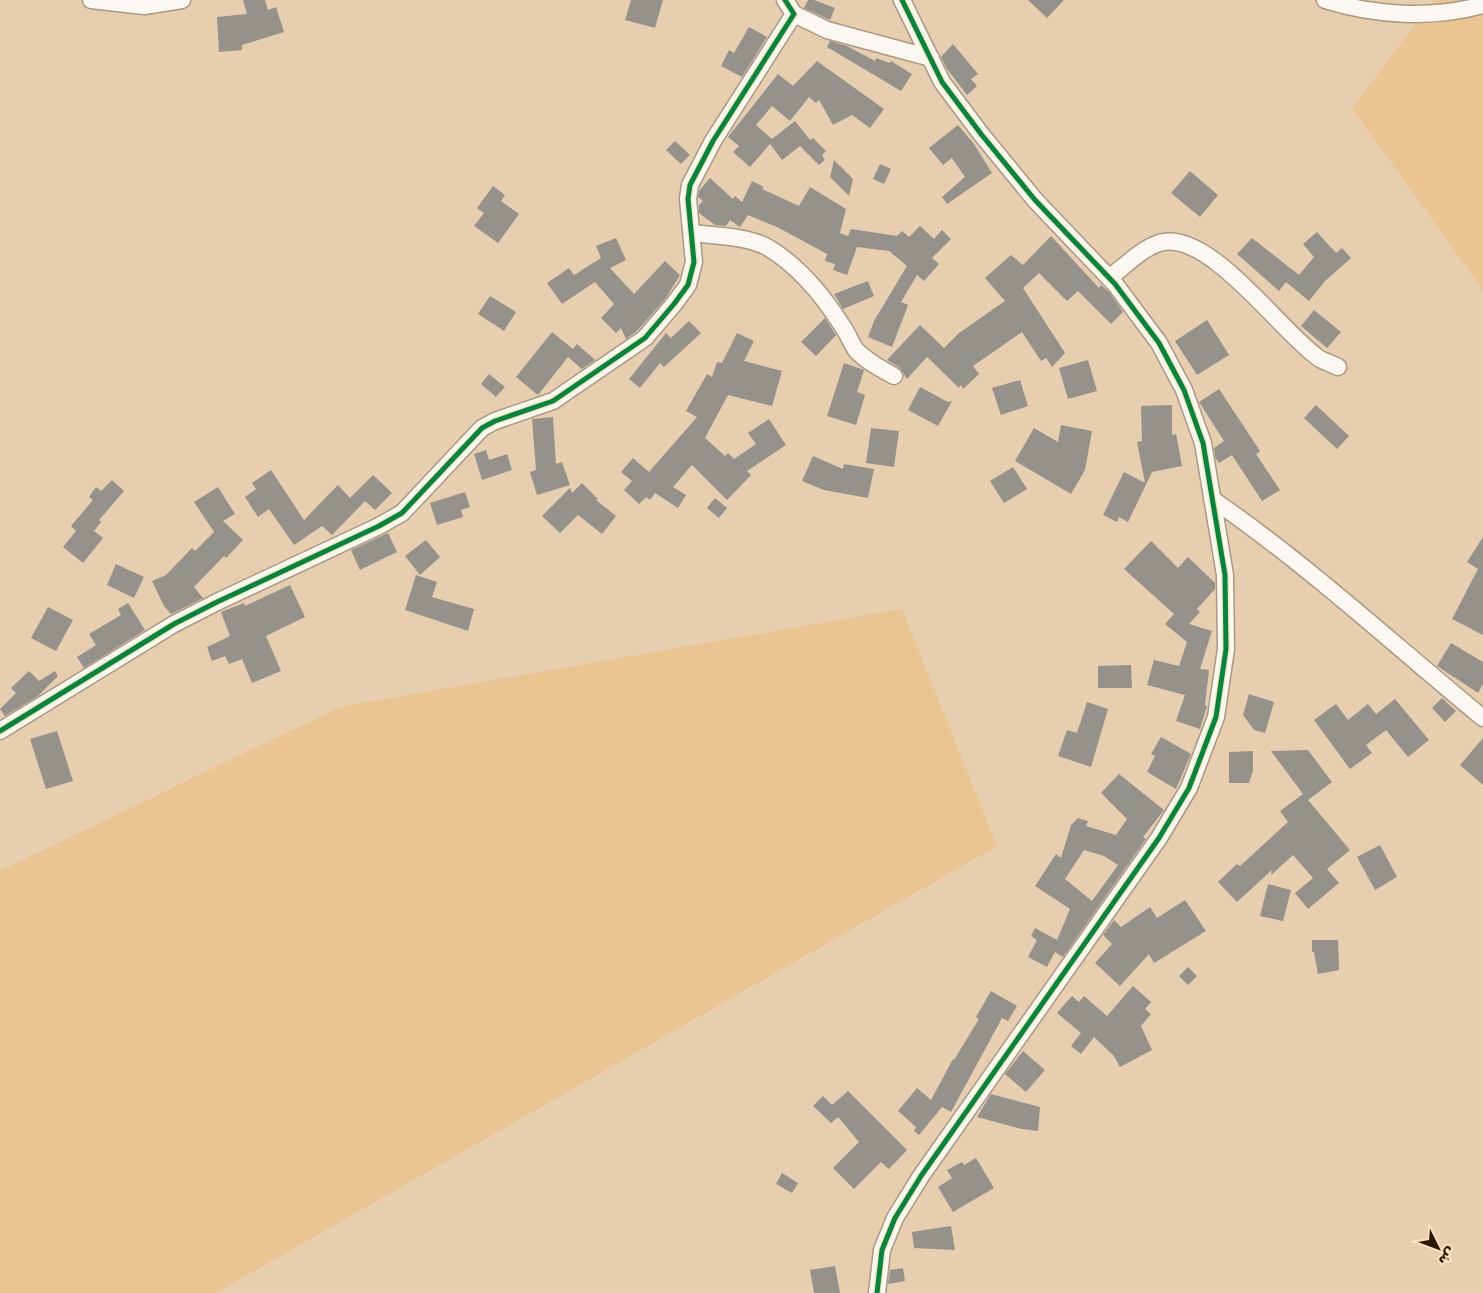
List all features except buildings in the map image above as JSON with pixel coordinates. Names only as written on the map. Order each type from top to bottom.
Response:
[{"type":"street","points":[[91,0],[144,6],[182,0]]},
{"type":"street","points":[[785,0],[794,14],[827,30],[931,58]]},
{"type":"street","points":[[877,1293],[882,1250],[896,1218],[921,1176],[1159,838],[1189,788],[1216,717],[1226,649],[1225,575],[1203,444],[1184,390],[1159,343],[1109,278],[1035,200],[981,134],[942,82],[902,0]]},
{"type":"street","points":[[1325,0],[1350,8],[1409,15],[1468,9],[1483,5]]},
{"type":"street","points":[[0,732],[182,620],[394,517],[424,490],[482,428],[495,421],[553,401],[610,364],[645,338],[688,285],[694,262],[688,199],[690,185],[698,166],[794,14]]},
{"type":"street","points":[[692,233],[750,241],[766,247],[786,260],[800,272],[838,319],[856,349],[864,358],[894,376]]},
{"type":"street","points":[[1109,278],[1157,244],[1171,241],[1188,244],[1209,256],[1226,270],[1304,347],[1322,360],[1338,367]]},
{"type":"street","points":[[1212,499],[1256,529],[1367,619],[1483,718]]},
{"type":"shaded area","points":[[1434,0],[1483,0],[1483,290],[1352,108]]},
{"type":"shaded area","points":[[902,609],[997,846],[216,1293],[0,1293],[0,871],[340,707]]},
{"type":"cycle path","points":[[0,731],[174,624],[379,526],[402,513],[482,428],[495,421],[553,401],[645,338],[688,285],[694,262],[688,199],[690,185],[713,141],[794,14],[785,0]]},
{"type":"cycle path","points":[[877,1293],[882,1250],[895,1218],[921,1176],[1159,838],[1189,788],[1216,717],[1226,649],[1225,575],[1203,443],[1184,390],[1159,343],[1115,284],[1035,200],[981,134],[942,82],[902,0]]}]
